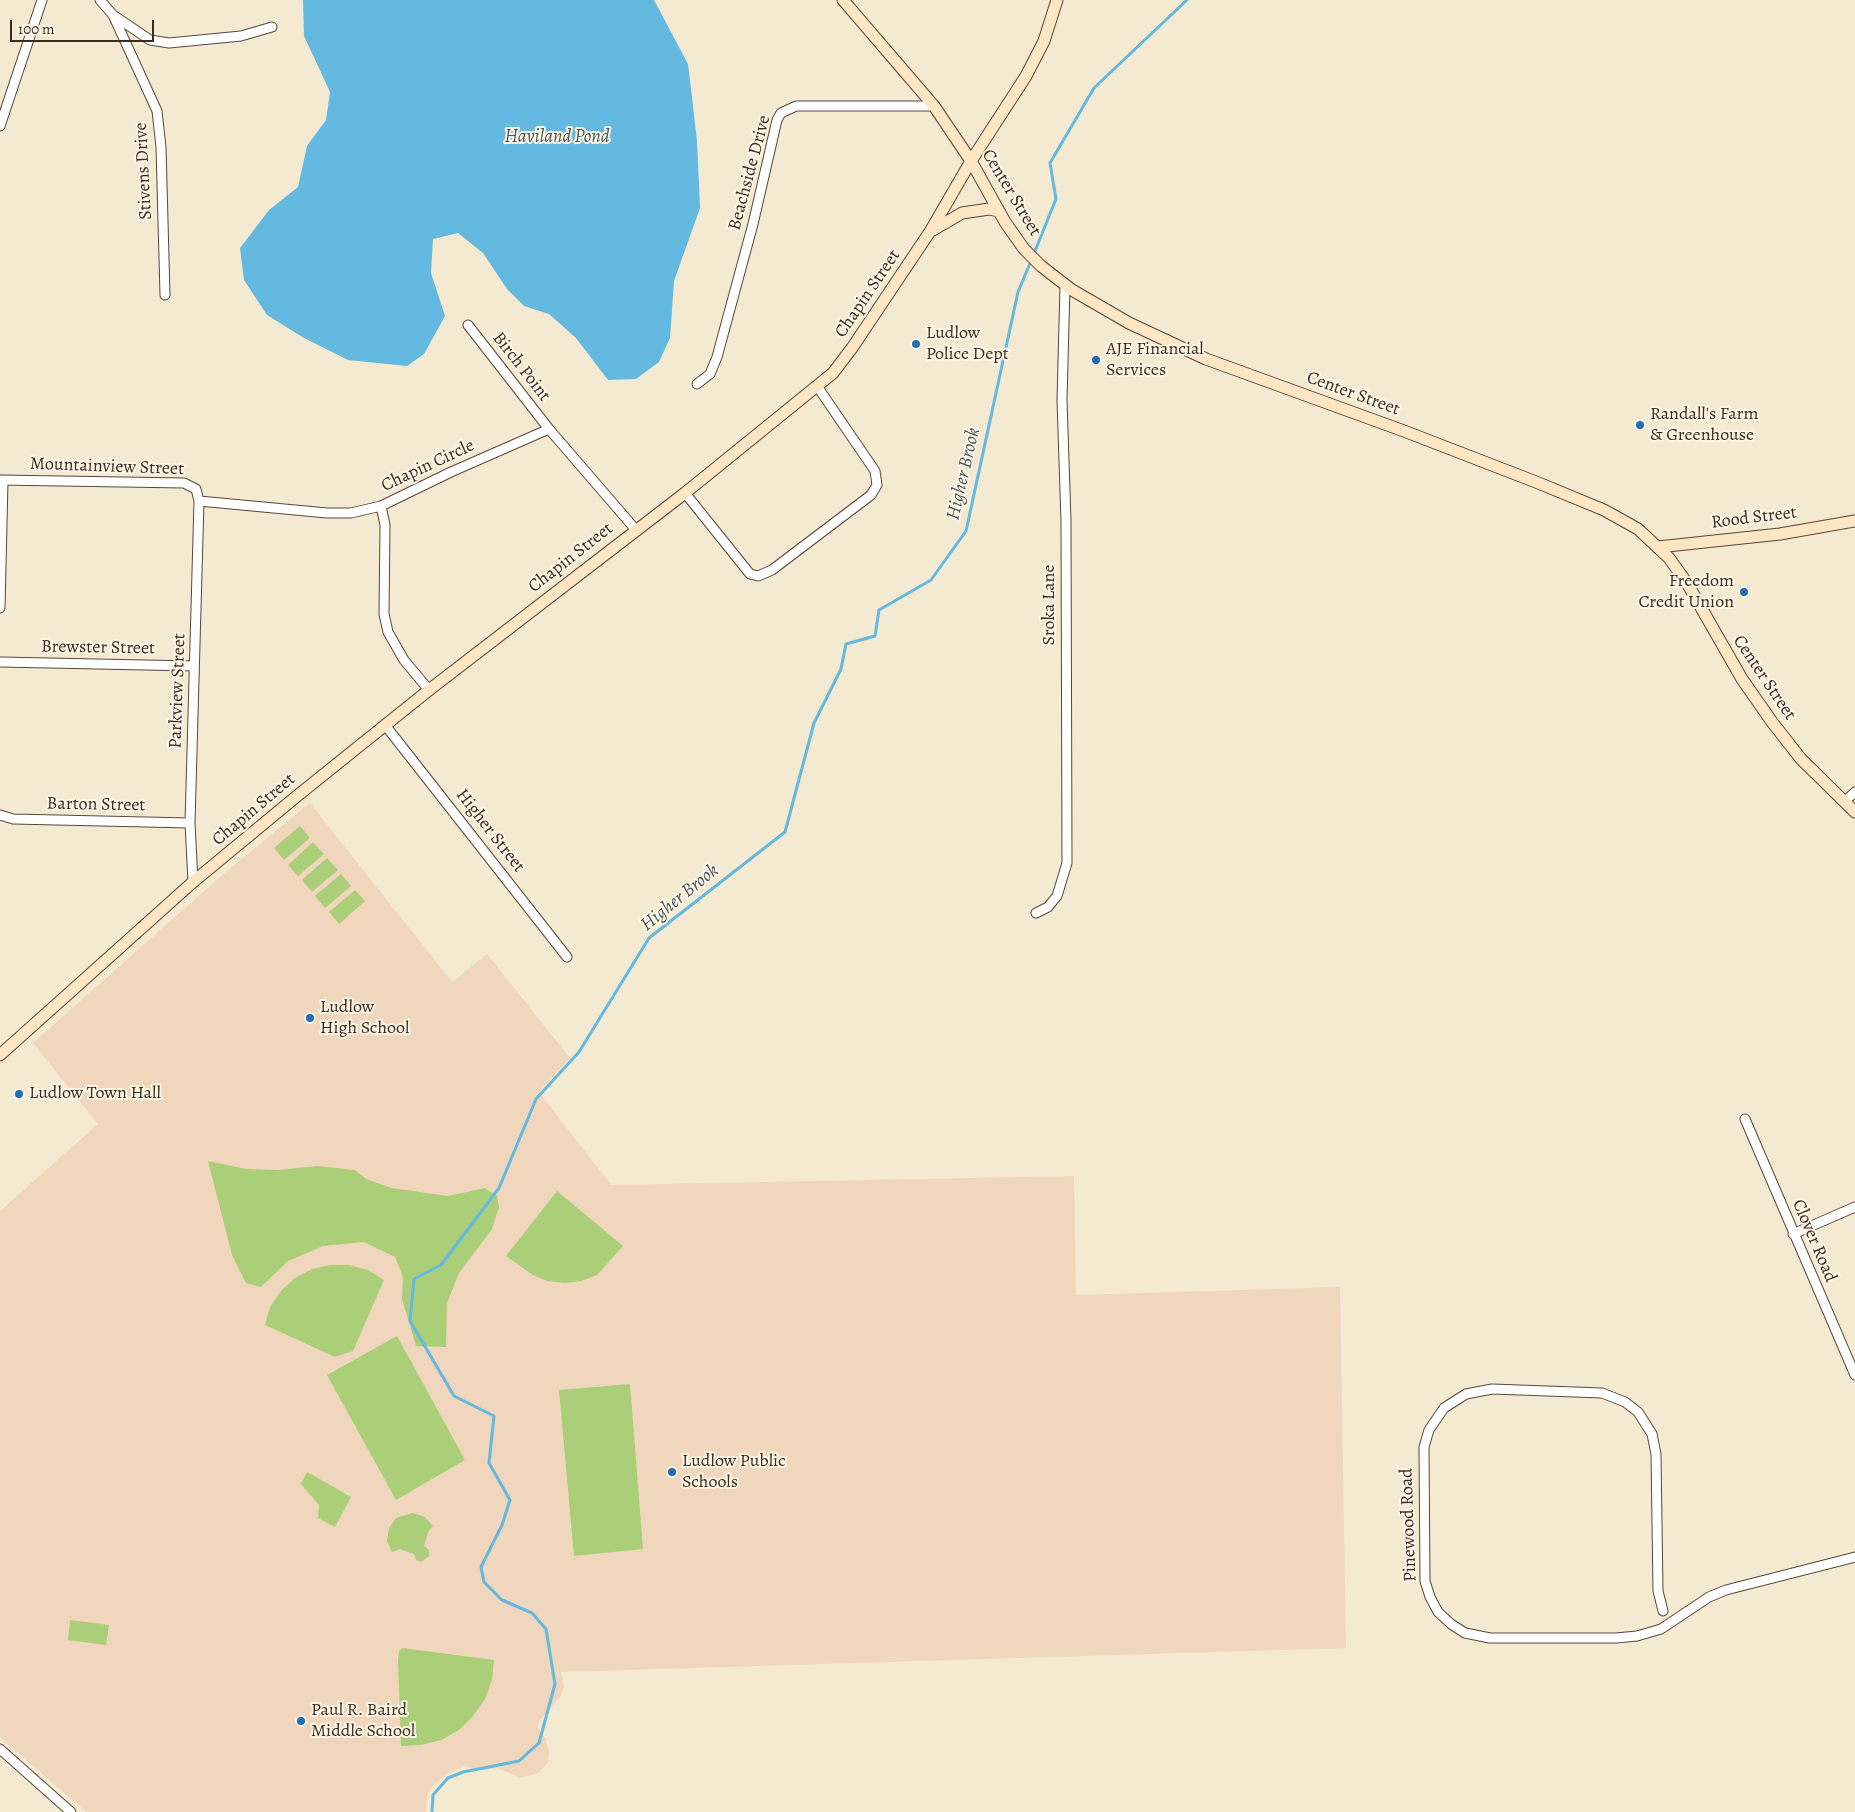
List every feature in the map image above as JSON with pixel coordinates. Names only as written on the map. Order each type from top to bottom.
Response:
[{"type":"main road","name":"Center Street","points":[[843,0],[934,106],[972,161],[999,211],[1028,254],[1065,286],[1129,322],[1206,359],[1404,431],[1604,510],[1634,526],[1669,558],[1691,589],[1718,640],[1766,715],[1801,759],[1855,812]]},
{"type":"main road","name":"Chapin Street","points":[[0,1054],[193,882],[429,690],[685,493],[817,386],[844,360],[931,230],[1026,76],[1044,41],[1057,0]]},
{"type":"main road","points":[[931,230],[962,213],[989,209],[999,211]]},
{"type":"main road","name":"Rood Street","points":[[1658,547],[1780,534],[1855,521]]},
{"type":"street","points":[[0,126],[42,0]]},
{"type":"street","name":"Stivens Drive","points":[[100,0],[114,15],[157,111],[161,147],[165,295]]},
{"type":"street","points":[[114,15],[150,40],[169,43],[241,36],[272,27]]},
{"type":"street","name":"Beachside Drive","points":[[697,384],[710,374],[717,358],[753,224],[777,120],[781,113],[796,106],[934,106]]},
{"type":"street","name":"Sroka Lane","points":[[1036,913],[1048,907],[1057,896],[1067,863],[1066,530],[1062,400],[1065,286]]},
{"type":"street","name":"Birch Point","points":[[468,325],[549,429]]},
{"type":"street","points":[[685,493],[750,574],[758,576],[772,570],[869,496],[877,485],[876,473],[817,386]]},
{"type":"street","points":[[549,429],[636,530]]},
{"type":"street","name":"Chapin Circle","points":[[429,690],[404,660],[388,632],[384,614],[385,525],[381,506],[451,472],[549,429]]},
{"type":"street","points":[[0,608],[1,480]]},
{"type":"street","name":"Mountainview Street","points":[[1,480],[184,483],[196,489],[199,501],[327,513],[351,513],[381,506]]},
{"type":"street","name":"Parkview Street","points":[[193,882],[190,823],[199,501]]},
{"type":"street","name":"Brewster Street","points":[[0,662],[194,666]]},
{"type":"street","name":"Higher Street","points":[[385,725],[567,957]]},
{"type":"street","points":[[1844,802],[1855,792]]},
{"type":"street","name":"Barton Street","points":[[1,815],[13,819],[190,823]]},
{"type":"street","name":"Clover Road","points":[[1745,1119],[1855,1375]]},
{"type":"street","points":[[1793,1234],[1855,1206]]},
{"type":"street","name":"Pinewood Road","points":[[1663,1612],[1658,1591],[1655,1449],[1648,1426],[1638,1412],[1625,1402],[1602,1393],[1492,1389],[1466,1394],[1444,1408],[1429,1430],[1424,1447],[1425,1581],[1430,1598],[1438,1612],[1450,1624],[1465,1633],[1490,1638],[1602,1638],[1637,1636],[1661,1629],[1709,1597],[1726,1590],[1855,1556]]},
{"type":"street","points":[[0,1749],[71,1812]]},
{"type":"shaded area","name":"Ludlow Public Schools","points":[[310,803],[452,982],[487,954],[570,1058],[539,1092],[611,1185],[1074,1176],[1076,1295],[1340,1287],[1346,1648],[561,1672],[564,1686],[560,1697],[539,1721],[538,1729],[546,1739],[549,1752],[548,1763],[538,1773],[521,1778],[497,1768],[483,1770],[464,1767],[447,1774],[433,1785],[426,1798],[426,1812],[86,1812],[0,1737],[0,1211],[98,1124],[33,1043],[220,877]]},
{"type":"green space","points":[[300,826],[310,838],[284,860],[274,848]]},
{"type":"green space","points":[[313,842],[324,854],[298,876],[288,865]]},
{"type":"green space","points":[[327,858],[338,870],[312,892],[302,880]]},
{"type":"green space","points":[[341,874],[351,886],[325,908],[315,896]]},
{"type":"green space","points":[[355,890],[365,901],[339,924],[329,912]]},
{"type":"green space","points":[[208,1161],[246,1169],[279,1170],[317,1166],[355,1170],[366,1179],[392,1188],[448,1196],[485,1188],[497,1196],[499,1207],[492,1229],[459,1273],[447,1303],[446,1347],[416,1346],[402,1299],[403,1277],[395,1257],[364,1242],[323,1246],[288,1261],[261,1287],[246,1283],[232,1255]]},
{"type":"green space","points":[[557,1191],[623,1246],[597,1275],[581,1281],[565,1283],[547,1281],[533,1275],[506,1256]]},
{"type":"green space","points":[[330,1265],[349,1265],[368,1270],[384,1280],[353,1351],[335,1357],[265,1325],[270,1307],[281,1291],[295,1278],[312,1269]]},
{"type":"green space","points":[[397,1336],[465,1460],[396,1500],[327,1375]]},
{"type":"green space","points":[[630,1384],[643,1549],[574,1556],[559,1390]]},
{"type":"green space","points":[[307,1472],[351,1497],[335,1527],[318,1518],[319,1505],[301,1484]]},
{"type":"green space","points":[[413,1513],[425,1517],[433,1526],[428,1532],[424,1546],[429,1550],[429,1556],[421,1562],[416,1560],[414,1554],[400,1549],[392,1552],[387,1541],[389,1528],[396,1518]]},
{"type":"green space","points":[[70,1620],[109,1625],[106,1645],[68,1640]]},
{"type":"green space","points":[[402,1648],[494,1660],[492,1680],[485,1699],[473,1716],[459,1730],[441,1740],[421,1745],[401,1746],[398,1660],[399,1651]]},
{"type":"water","name":"Haviland Pond","points":[[303,0],[654,0],[688,64],[697,141],[700,208],[674,281],[670,338],[659,362],[636,379],[608,380],[576,338],[549,314],[524,306],[507,289],[483,253],[458,233],[433,239],[431,273],[445,316],[424,354],[407,366],[348,360],[304,338],[267,315],[244,280],[240,248],[269,210],[298,187],[307,146],[326,120],[330,92],[304,36]]},
{"type":"waterway","name":"Higher Brook","points":[[1033,256],[1056,199],[1050,163],[1094,88],[1187,0]]},
{"type":"waterway","name":"Higher Brook","points":[[432,1812],[433,1795],[448,1778],[463,1772],[519,1761],[539,1743],[555,1684],[546,1629],[532,1613],[502,1600],[484,1582],[481,1567],[502,1525],[510,1500],[489,1463],[494,1416],[454,1396],[410,1321],[414,1279],[441,1265],[499,1188],[536,1099],[579,1052],[649,938],[785,832],[814,723],[841,669],[846,644],[875,636],[879,610],[931,580],[966,531],[1018,292],[1031,261]]},
{"type":"place","name":"Ludlow Police Dept","points":[[916,344]]},
{"type":"place","name":"AJE Financial Services","points":[[1096,360]]},
{"type":"place","name":"Randall's Farm & Greenhouse","points":[[1640,425]]},
{"type":"place","name":"Freedom Credit Union","points":[[1744,592]]},
{"type":"place","name":"Ludlow High School","points":[[310,1018]]},
{"type":"place","name":"Ludlow Town Hall","points":[[19,1094]]},
{"type":"place","name":"Ludlow Public Schools","points":[[672,1472]]},
{"type":"place","name":"Paul R. Baird Middle School","points":[[301,1721]]}]
